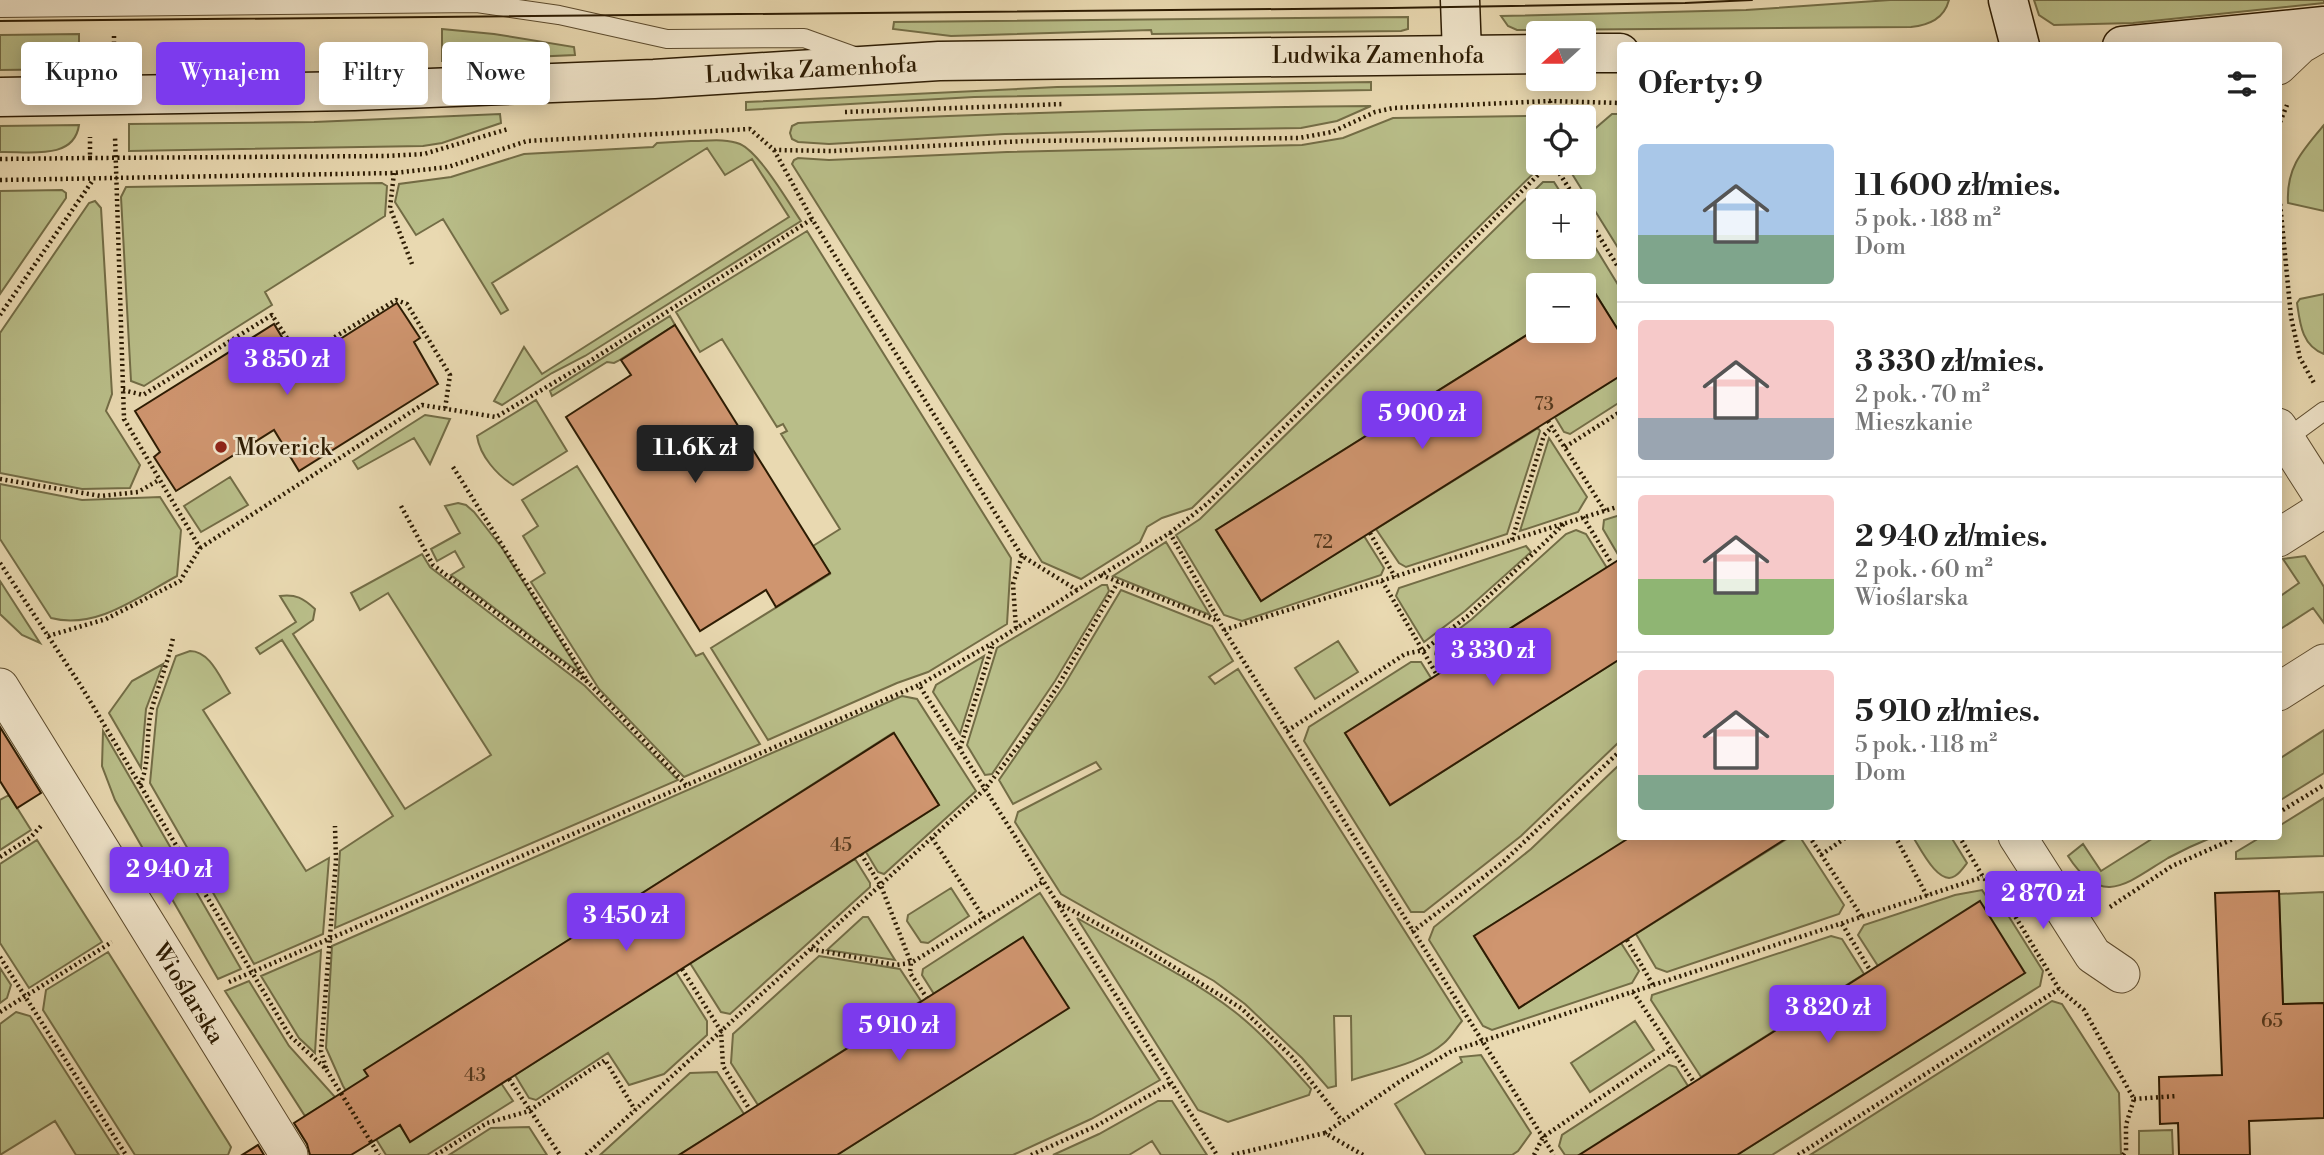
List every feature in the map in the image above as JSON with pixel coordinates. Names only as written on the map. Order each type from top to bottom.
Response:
[{"type":"main road","points":[[1460,0],[1462,54]]},
{"type":"main road","points":[[2008,0],[2019,42]]},
{"type":"main road","points":[[2167,42],[2324,28]]},
{"type":"main road","points":[[1596,53],[1617,53]]},
{"type":"main road","name":"Ludwika Zamenhofa","points":[[0,97],[354,91],[654,79],[975,61],[1526,54]]},
{"type":"street","points":[[2282,62],[2324,28]]},
{"type":"street","points":[[2282,433],[2324,499]]},
{"type":"street","points":[[2282,535],[2324,509]]},
{"type":"street","points":[[2282,689],[2324,663]]},
{"type":"street","name":"Wioślarska","points":[[0,687],[289,1155]]},
{"type":"street","points":[[2032,842],[2093,955],[2121,974]]},
{"type":"lane","points":[[0,8],[477,3],[496,0]]},
{"type":"lane","points":[[477,3],[559,15],[667,39],[804,38],[880,66]]},
{"type":"lane","points":[[2282,433],[2324,411]]},
{"type":"path","points":[[1382,101],[1393,108]]},
{"type":"path","points":[[1550,101],[1550,105]]},
{"type":"path","points":[[774,150],[832,151],[1026,141],[1299,138],[1332,132],[1375,112],[1393,108],[1550,101],[1617,103]]},
{"type":"path","points":[[832,112],[1066,104]]},
{"type":"path","points":[[0,159],[424,154],[517,126]]},
{"type":"path","points":[[0,180],[394,173],[447,167],[527,141],[750,129],[774,150],[812,219],[1022,556],[1077,590]]},
{"type":"path","points":[[90,132],[90,158]]},
{"type":"path","points":[[115,132],[124,419],[200,548]]},
{"type":"path","points":[[394,173],[390,208],[412,264]]},
{"type":"path","points":[[192,998],[919,685],[993,643],[1170,533],[1208,503],[1538,175]]},
{"type":"path","points":[[0,315],[93,180]]},
{"type":"path","points":[[48,636],[106,619],[180,581],[200,548],[422,405],[496,417],[587,363],[812,219]]},
{"type":"path","points":[[2282,224],[2291,317],[2300,358],[2317,388]]},
{"type":"path","points":[[1596,231],[1617,265]]},
{"type":"path","points":[[123,390],[142,395],[272,315],[300,359],[396,300],[407,304],[450,375],[445,409]]},
{"type":"path","points":[[1565,447],[1617,414]]},
{"type":"path","points":[[1548,421],[1605,510]]},
{"type":"path","points":[[1512,540],[1545,435],[1552,427]]},
{"type":"path","points":[[453,467],[589,683]]},
{"type":"path","points":[[0,479],[101,496],[138,492],[159,480]]},
{"type":"path","points":[[401,506],[433,565],[589,683],[686,785]]},
{"type":"path","points":[[1224,630],[1617,507]]},
{"type":"path","points":[[1583,517],[1612,564]]},
{"type":"path","points":[[1287,731],[1405,654],[1424,650],[1469,615],[1566,523]]},
{"type":"path","points":[[1170,533],[1219,622],[1554,1155]]},
{"type":"path","points":[[1370,533],[1395,576]]},
{"type":"path","points":[[1016,628],[1013,584],[1022,556]]},
{"type":"path","points":[[0,563],[81,685],[290,1036],[326,1069],[379,1155]]},
{"type":"path","points":[[1101,575],[1219,622]]},
{"type":"path","points":[[1382,580],[1437,675]]},
{"type":"path","points":[[586,1155],[985,789],[1028,733],[1118,582]]},
{"type":"path","points":[[140,786],[145,774],[151,710],[168,665],[173,638]]},
{"type":"path","points":[[960,748],[993,643]]},
{"type":"path","points":[[919,685],[1217,1155]]},
{"type":"path","points":[[1412,932],[1502,863],[1617,754]]},
{"type":"path","points":[[2282,811],[2324,785]]},
{"type":"path","points":[[0,857],[30,838],[36,829],[73,807]]},
{"type":"path","points":[[326,1069],[321,1051],[335,860],[335,826]]},
{"type":"path","points":[[932,838],[984,918]]},
{"type":"path","points":[[1812,840],[1862,917]]},
{"type":"path","points":[[1821,855],[1843,840]]},
{"type":"path","points":[[1897,840],[1927,896]]},
{"type":"path","points":[[1961,840],[1983,877],[2012,911],[2059,989],[2084,1010],[2134,1099],[2126,1125],[2126,1151],[2123,1155]]},
{"type":"path","points":[[2038,953],[2172,866],[2232,840]]},
{"type":"path","points":[[861,854],[881,886],[911,962],[911,973],[927,998]]},
{"type":"path","points":[[1232,1155],[1325,1133],[1402,1080],[1452,1051],[1983,877]]},
{"type":"path","points":[[811,949],[895,964],[911,962],[1044,881]]},
{"type":"path","points":[[1058,903],[1136,944],[1241,1008],[1293,1057],[1342,1122]]},
{"type":"path","points":[[0,1012],[144,922]]},
{"type":"path","points":[[1842,924],[1870,970]]},
{"type":"path","points":[[1627,940],[1653,985]]},
{"type":"path","points":[[0,957],[126,1155]]},
{"type":"path","points":[[682,969],[721,1031],[723,1066],[750,1110]]},
{"type":"path","points":[[1798,1155],[2059,989]]},
{"type":"path","points":[[1633,992],[1694,1082]]},
{"type":"path","points":[[1534,1155],[1543,1137],[1672,1049]]},
{"type":"path","points":[[436,1155],[487,1123],[529,1111],[605,1060],[635,1110]]},
{"type":"path","points":[[509,1079],[559,1155]]},
{"type":"path","points":[[1031,1155],[1096,1126],[1171,1083]]},
{"type":"path","points":[[2134,1099],[2177,1096]]},
{"type":"path","points":[[1325,1133],[1363,1155]]},
{"type":"green space","points":[[1890,0],[1949,0],[1947,7],[1935,20],[1911,27],[1596,29],[1596,21],[1526,21],[1526,30],[1517,30],[1508,26],[1501,16],[1746,10]]},
{"type":"green space","points":[[2034,0],[2324,0],[2324,3],[2133,23],[2054,25],[2039,15]]},
{"type":"green space","points":[[1408,17],[1408,29],[1401,31],[1152,34],[1151,30],[951,36],[893,29],[894,22]]},
{"type":"green space","points":[[442,29],[543,42],[442,42]]},
{"type":"green space","points":[[79,34],[79,42],[21,42],[21,70],[0,70],[0,35]]},
{"type":"green space","points":[[550,43],[574,47],[575,55],[550,56]]},
{"type":"green space","points":[[1371,82],[1371,90],[974,97],[746,110],[746,102],[1057,87]]},
{"type":"green space","points":[[1371,106],[1337,121],[1301,128],[1005,134],[829,144],[798,142],[792,139],[790,133],[792,126],[798,123],[870,119],[1084,111]]},
{"type":"green space","points":[[500,114],[501,123],[442,143],[423,146],[129,151],[129,124],[314,122]]},
{"type":"green space","points":[[1612,114],[1617,114],[1617,246],[1596,212],[1596,189],[1581,189],[1573,175],[1596,175],[1596,128]]},
{"type":"green space","points":[[1526,116],[1526,175],[1532,175],[1192,508],[1162,518],[1147,527],[1140,542],[1081,579],[1042,562],[792,164],[798,158],[829,160],[1007,152],[1302,145],[1343,138],[1393,118]]},
{"type":"green space","points":[[79,125],[75,136],[59,149],[36,153],[0,152],[0,126]]},
{"type":"green space","points":[[2324,125],[2324,211],[2288,203],[2288,191],[2297,161]]},
{"type":"green space","points":[[716,140],[740,144],[748,149],[773,179],[801,221],[502,405],[494,401],[524,347],[542,374],[789,217],[752,159],[725,175],[707,148],[492,283],[508,310],[501,314],[443,219],[416,235],[395,202],[399,184],[451,177],[524,154],[653,147],[657,143]]},
{"type":"green space","points":[[1543,182],[1554,182],[1558,189],[1536,189]]},
{"type":"green space","points":[[382,183],[387,186],[385,216],[265,292],[272,305],[144,386],[131,381],[121,197],[126,187]]},
{"type":"green space","points":[[62,190],[66,193],[66,198],[0,294],[0,191]]},
{"type":"green space","points":[[1526,199],[1526,259],[1596,259],[1596,249],[1617,283],[1617,328],[1596,295],[1596,273],[1526,273],[1526,336],[1216,530],[1261,601],[1364,536],[1384,568],[1381,575],[1242,621],[1224,615],[1176,535],[1200,519]]},
{"type":"green space","points":[[95,201],[101,208],[112,394],[106,411],[140,465],[130,488],[82,489],[0,473],[0,333],[89,203]]},
{"type":"green space","points":[[807,231],[1011,558],[1007,624],[928,672],[768,740],[711,648],[830,574],[813,546],[840,529],[781,434],[787,431],[783,424],[777,427],[722,339],[700,352],[676,312]]},
{"type":"green space","points":[[2324,294],[2324,354],[2311,346],[2303,333],[2297,303],[2300,299]]},
{"type":"green space","points":[[670,316],[675,325],[618,361],[607,362],[552,396],[550,391]]},
{"type":"green space","points":[[1617,378],[1617,404],[1570,434],[1564,432],[1555,417]]},
{"type":"green space","points":[[536,400],[567,451],[513,485],[490,464],[477,436]]},
{"type":"green space","points":[[425,415],[450,419],[430,464],[414,438],[358,469],[353,461]]},
{"type":"green space","points":[[1538,428],[1540,431],[1507,534],[1406,567],[1399,563],[1376,529]]},
{"type":"green space","points":[[1549,438],[1587,497],[1578,512],[1520,531]]},
{"type":"green space","points":[[577,466],[696,656],[703,653],[760,744],[684,777],[599,689],[531,582],[545,573],[523,536],[538,526],[522,500]]},
{"type":"green space","points":[[230,477],[248,505],[201,532],[184,506]]},
{"type":"green space","points":[[0,484],[82,500],[160,497],[181,530],[177,576],[132,602],[100,616],[68,621],[51,618],[0,539]]},
{"type":"green space","points":[[458,503],[466,505],[474,512],[502,548],[581,674],[451,575],[464,567],[455,551],[437,561],[431,549],[460,533],[445,506]]},
{"type":"green space","points":[[1617,516],[1617,553],[1603,529],[1604,520]]},
{"type":"green space","points":[[1576,530],[1586,534],[1607,568],[1445,669],[1435,654],[1437,646],[1472,619],[1566,534]]},
{"type":"green space","points":[[1166,542],[1210,615],[1113,576]]},
{"type":"green space","points":[[1526,546],[1531,552],[1465,611],[1424,642],[1396,596],[1399,588]]},
{"type":"green space","points":[[422,554],[430,567],[585,686],[678,780],[335,928],[340,851],[393,816],[282,640],[260,654],[256,648],[296,622],[280,596],[299,598],[315,609],[313,620],[293,634],[405,809],[491,755],[388,593],[360,610],[351,593]]},
{"type":"green space","points":[[2305,556],[2324,587],[2324,623],[2313,608],[2282,628],[2282,595],[2299,583],[2283,559]]},
{"type":"green space","points":[[0,581],[40,643],[22,635],[0,614]]},
{"type":"green space","points":[[1102,585],[1107,585],[1109,591],[1055,681],[992,774],[985,775],[967,745],[997,648]]},
{"type":"green space","points":[[1121,590],[1212,626],[1233,661],[1209,677],[1215,684],[1238,669],[1462,1021],[1447,1041],[1424,1056],[1400,1066],[1352,1080],[1351,1016],[1334,1016],[1336,1086],[1328,1088],[1302,1058],[1245,1004],[1214,981],[1061,894],[1015,822],[1018,812],[1101,769],[1096,762],[1013,804],[999,780],[1063,687]]},
{"type":"green space","points":[[1338,641],[1358,672],[1315,699],[1295,668]]},
{"type":"green space","points":[[190,651],[209,660],[230,693],[203,710],[306,871],[329,858],[323,934],[254,964],[150,783],[157,709],[176,656]]},
{"type":"green space","points":[[984,656],[960,734],[933,692],[936,685]]},
{"type":"green space","points":[[1617,661],[1617,744],[1521,836],[1424,912],[1411,912],[1304,741],[1309,727],[1411,662],[1421,662],[1431,678],[1345,733],[1390,805]]},
{"type":"green space","points":[[163,664],[146,709],[141,768],[109,713],[132,681]]},
{"type":"green space","points":[[902,696],[917,699],[976,791],[884,874],[878,872],[866,852],[939,805],[893,733],[365,1070],[410,1141],[501,1083],[513,1101],[427,1155],[386,1155],[343,1086],[326,1048],[332,946]]},
{"type":"green space","points":[[2324,730],[2324,773],[2282,799],[2282,757]]},
{"type":"green space","points":[[103,731],[241,969],[218,979],[115,800],[102,766]]},
{"type":"green space","points":[[1617,767],[1617,840],[1627,840],[1474,936],[1519,1008],[1621,943],[1639,971],[1632,983],[1492,1030],[1483,1026],[1429,940],[1434,927],[1531,849]]},
{"type":"green space","points":[[9,795],[31,830],[0,850],[0,800]]},
{"type":"green space","points":[[2324,798],[2324,856],[2236,859],[2236,852],[2256,840],[2282,840],[2282,824]]},
{"type":"green space","points":[[37,840],[102,942],[29,988],[0,943],[0,864]]},
{"type":"green space","points":[[1785,840],[1802,840],[1844,905],[1839,914],[1667,972],[1656,968],[1636,934]]},
{"type":"green space","points":[[1915,840],[1953,840],[1967,863],[1960,872],[1949,878],[1931,865]]},
{"type":"green space","points":[[2150,840],[2206,840],[2168,858],[2140,876],[2115,886],[2104,887],[2092,882],[2068,856],[2083,844],[2101,871]]},
{"type":"green space","points":[[855,859],[870,887],[730,1014],[721,1012],[690,963]]},
{"type":"green space","points":[[951,888],[969,916],[928,943],[921,942],[907,921],[908,915]]},
{"type":"green space","points":[[1982,890],[1994,908],[2006,912],[2043,971],[2040,986],[1772,1155],[1737,1155],[2024,973],[1878,966],[1858,935],[1864,925],[1955,895]]},
{"type":"green space","points":[[2324,892],[2324,1003],[2283,1004],[2279,894]]},
{"type":"green space","points":[[1040,893],[1160,1080],[1091,1119],[1013,1155],[837,1155],[1068,1008],[1023,937],[934,994],[922,975],[923,969]]},
{"type":"green space","points":[[863,917],[868,917],[895,960],[827,950]]},
{"type":"green space","points":[[1077,918],[1178,974],[1235,1012],[1265,1039],[1311,1089],[1309,1095],[1228,1122],[1198,1110]]},
{"type":"green space","points":[[1831,936],[1842,939],[1864,974],[1701,1077],[1651,1000],[1652,995]]},
{"type":"green space","points":[[321,950],[315,1053],[299,1038],[261,976]]},
{"type":"green space","points":[[108,952],[231,1147],[228,1155],[135,1155],[43,1010],[46,990]]},
{"type":"green space","points":[[819,956],[900,969],[921,1001],[758,1105],[731,1063],[733,1034]]},
{"type":"green space","points":[[0,968],[11,985],[7,998],[0,1003]]},
{"type":"green space","points":[[676,972],[707,1021],[707,1035],[664,1074],[629,1085],[608,1053],[536,1100],[529,1098],[515,1075]]},
{"type":"green space","points":[[249,981],[289,1046],[335,1097],[305,1116],[225,991]]},
{"type":"green space","points":[[2052,1001],[2062,1004],[2119,1093],[2121,1155],[1810,1155]]},
{"type":"green space","points":[[16,1012],[30,1016],[119,1155],[76,1155],[55,1121],[0,1155],[0,1024]]},
{"type":"green space","points":[[1635,1021],[1654,1050],[1590,1092],[1571,1063]]},
{"type":"green space","points":[[1481,1055],[1531,1133],[1512,1155],[1426,1155],[1395,1104],[1462,1062],[1460,1057]]},
{"type":"green space","points":[[1669,1065],[1676,1067],[1688,1086],[1602,1140],[1611,1155],[1565,1155],[1559,1146],[1562,1135]]},
{"type":"green space","points":[[717,1072],[744,1114],[679,1155],[600,1155],[690,1073]]},
{"type":"green space","points":[[1158,1101],[1172,1101],[1207,1155],[1161,1155],[1152,1141],[1129,1155],[1053,1155],[1099,1134]]},
{"type":"green space","points":[[529,1127],[547,1155],[449,1155],[491,1128]]},
{"type":"green space","points":[[2172,1130],[2173,1155],[2139,1155],[2139,1131]]},
{"type":"building","points":[[1596,295],[1617,328],[1617,378],[1261,601],[1216,530],[1526,336],[1526,343],[1596,343]]},
{"type":"building","points":[[397,303],[420,338],[414,342],[438,384],[299,471],[274,430],[176,491],[154,457],[160,452],[135,411],[274,324],[299,365]]},
{"type":"building","points":[[675,325],[830,573],[776,607],[766,590],[700,631],[566,417],[631,375],[621,360]]},
{"type":"building","points":[[1617,561],[1617,661],[1390,805],[1345,733]]},
{"type":"building","points":[[0,727],[41,793],[17,808],[0,781]]},
{"type":"building","points":[[894,733],[939,805],[410,1142],[400,1125],[351,1155],[310,1155],[307,1144],[294,1123],[368,1076],[364,1070]]},
{"type":"building","points":[[1626,840],[1784,840],[1519,1008],[1474,936]]},
{"type":"building","points":[[2279,891],[2283,1004],[2324,1003],[2324,1118],[2249,1121],[2250,1155],[2179,1155],[2178,1123],[2160,1124],[2159,1077],[2222,1075],[2215,893]]},
{"type":"building","points":[[1980,901],[2025,973],[1737,1155],[1579,1155]]},
{"type":"building","points":[[1023,937],[1069,1008],[837,1155],[679,1155]]},
{"type":"building","points":[[258,1145],[264,1155],[242,1155]]},
{"type":"tram line","points":[[0,21],[1391,8],[1752,0]]},
{"type":"place","name":"Moverick","points":[[221,447]]}]
